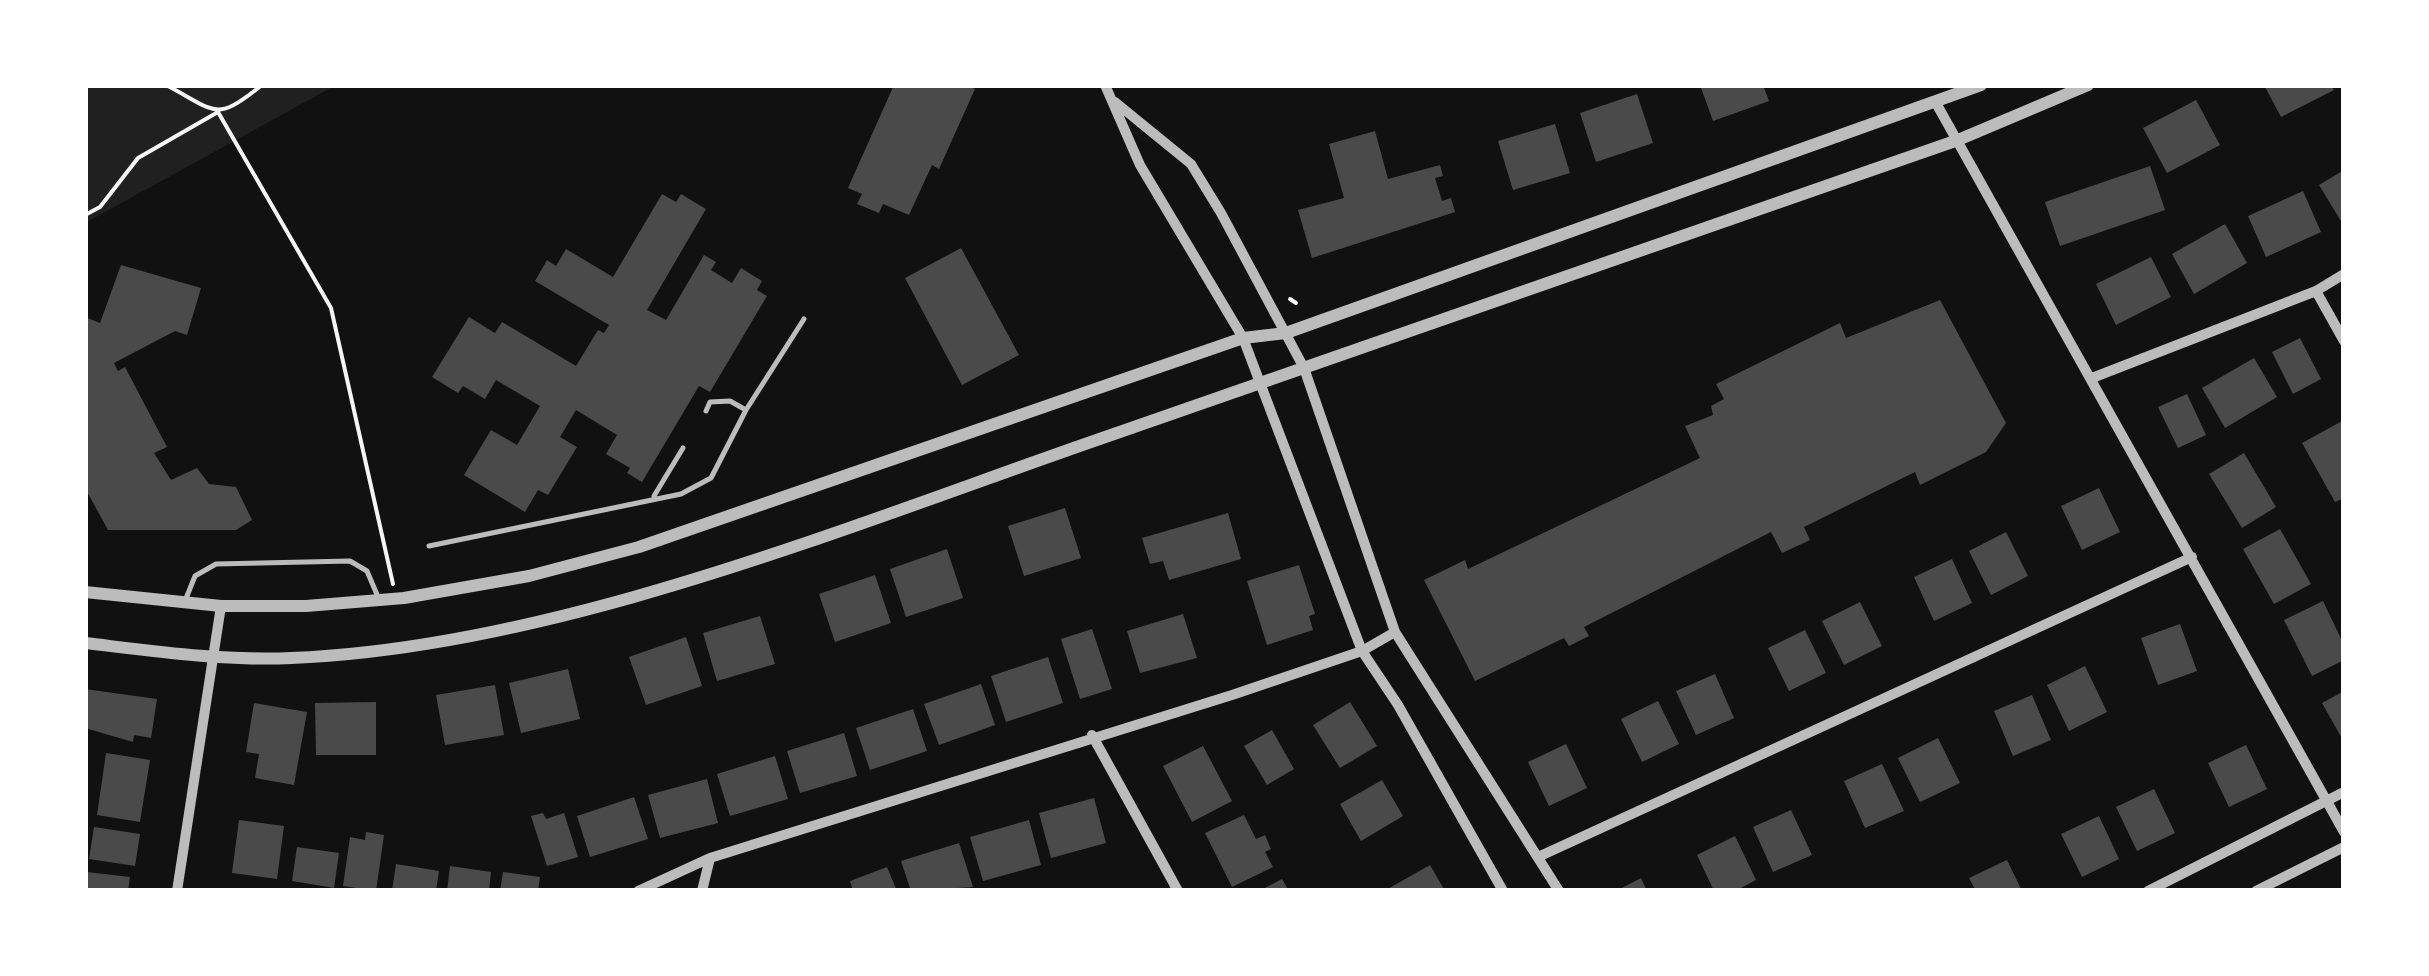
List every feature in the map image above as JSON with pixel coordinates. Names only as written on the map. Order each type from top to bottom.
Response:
[{"type":"street","points":[[1105,85],[1140,165],[1243,338],[1264,383],[1362,651],[1398,706],[1503,891]]},
{"type":"street","points":[[85,592],[221,606],[380,600],[529,576],[639,546],[1243,338],[1286,333],[1981,85]]},
{"type":"street","points":[[85,643],[214,657],[292,658],[524,625],[771,552],[1264,383],[1958,140],[2088,85]]},
{"type":"street","points":[[1115,102],[1192,164],[1304,368],[1395,632],[1559,891]]},
{"type":"street","points":[[1936,104],[2192,557],[2324,803],[2344,832]]},
{"type":"street","points":[[2092,378],[2316,291],[2344,274]]},
{"type":"street","points":[[2316,291],[2344,341]]},
{"type":"street","points":[[1538,857],[2192,557]]},
{"type":"street","points":[[177,891],[221,606]]},
{"type":"street","points":[[638,891],[710,858],[1362,651],[1395,632]]},
{"type":"street","points":[[1092,735],[1178,891]]},
{"type":"street","points":[[2148,891],[2344,792]]},
{"type":"street","points":[[2256,891],[2344,847]]},
{"type":"street","points":[[702,891],[710,858]]},
{"type":"lane","points":[[429,546],[681,494],[710,478],[746,410],[804,319]]},
{"type":"lane","points":[[706,410],[710,402],[730,401],[746,410]]},
{"type":"lane","points":[[654,497],[683,448]]},
{"type":"lane","points":[[184,602],[195,576],[216,564],[350,561],[367,570],[380,600]]},
{"type":"path","points":[[166,85],[218,112],[332,308],[396,598]]},
{"type":"path","points":[[85,215],[100,207],[138,158],[218,112],[229,111],[262,85]]},
{"type":"path","points":[[1290,299],[1296,303]]},
{"type":"shaded area","points":[[85,85],[336,85],[85,223]]},
{"type":"building","points":[[894,85],[969,85],[975,89],[939,169],[932,165],[909,215],[883,204],[879,213],[857,204],[862,194],[848,188]]},
{"type":"building","points":[[1700,85],[1763,85],[1769,101],[1713,121]]},
{"type":"building","points":[[2264,85],[2331,85],[2334,90],[2281,117]]},
{"type":"building","points":[[1637,94],[1653,143],[1596,162],[1580,113]]},
{"type":"building","points":[[2196,100],[2220,145],[2167,173],[2143,128]]},
{"type":"building","points":[[1555,124],[1570,173],[1513,190],[1498,141]]},
{"type":"building","points":[[1375,131],[1388,179],[1440,165],[1443,176],[1435,178],[1442,201],[1451,198],[1455,212],[1312,258],[1298,210],[1344,198],[1329,144]]},
{"type":"building","points":[[2150,166],[2165,210],[2060,246],[2045,202]]},
{"type":"building","points":[[2344,170],[2344,226],[2319,185]]},
{"type":"building","points":[[2303,191],[2321,232],[2266,257],[2248,216]]},
{"type":"building","points":[[662,194],[676,202],[681,194],[706,209],[647,310],[666,320],[704,255],[716,262],[711,270],[732,283],[741,268],[762,281],[757,290],[767,296],[710,392],[699,386],[642,482],[627,473],[630,468],[606,454],[617,435],[576,410],[560,437],[577,447],[548,495],[538,490],[525,512],[464,475],[491,430],[517,445],[540,406],[496,380],[485,399],[463,386],[458,393],[432,377],[469,317],[495,333],[502,322],[576,366],[598,330],[604,333],[609,325],[535,281],[547,260],[556,266],[566,249],[613,277]]},
{"type":"building","points":[[2225,224],[2247,263],[2194,294],[2172,254]]},
{"type":"building","points":[[961,248],[1019,355],[962,385],[905,278]]},
{"type":"building","points":[[2151,257],[2171,297],[2116,325],[2096,284]]},
{"type":"building","points":[[121,265],[201,288],[187,335],[175,331],[114,363],[118,371],[125,367],[167,447],[154,453],[171,480],[197,468],[209,484],[236,487],[252,520],[236,530],[108,530],[85,488],[85,317],[100,323]]},
{"type":"building","points":[[1940,300],[2006,423],[1986,452],[1920,485],[1915,472],[1804,527],[1810,540],[1782,553],[1771,532],[1584,627],[1589,636],[1569,646],[1564,638],[1475,681],[1424,580],[1465,560],[1468,569],[1700,458],[1685,426],[1713,415],[1711,406],[1724,399],[1716,384],[1840,323],[1846,338]]},
{"type":"building","points":[[2300,338],[2321,379],[2293,394],[2272,352]]},
{"type":"building","points":[[2254,358],[2277,397],[2225,428],[2202,388]]},
{"type":"building","points":[[2187,394],[2206,435],[2178,448],[2158,407]]},
{"type":"building","points":[[2344,420],[2344,498],[2335,502],[2302,443]]},
{"type":"building","points":[[2244,453],[2276,507],[2242,528],[2209,474]]},
{"type":"building","points":[[2099,488],[2120,532],[2082,550],[2061,506]]},
{"type":"building","points":[[1065,508],[1081,558],[1024,576],[1008,526]]},
{"type":"building","points":[[1228,513],[1241,559],[1169,580],[1163,561],[1150,564],[1142,538]]},
{"type":"building","points":[[2280,529],[2311,584],[2274,604],[2243,549]]},
{"type":"building","points":[[2006,532],[2028,576],[1991,595],[1969,551]]},
{"type":"building","points":[[947,549],[963,598],[906,617],[890,569]]},
{"type":"building","points":[[1952,559],[1972,603],[1934,621],[1914,577]]},
{"type":"building","points":[[1299,565],[1315,614],[1309,616],[1313,630],[1267,645],[1247,581]]},
{"type":"building","points":[[875,575],[891,623],[835,642],[819,594]]},
{"type":"building","points":[[2323,601],[2344,645],[2344,660],[2312,676],[2284,620]]},
{"type":"building","points":[[1860,602],[1882,646],[1844,665],[1822,621]]},
{"type":"building","points":[[1183,614],[1197,658],[1140,673],[1127,631]]},
{"type":"building","points":[[760,616],[775,664],[717,681],[703,633]]},
{"type":"building","points":[[2180,624],[2197,671],[2158,685],[2141,638]]},
{"type":"building","points":[[1092,629],[1112,689],[1080,699],[1061,639]]},
{"type":"building","points":[[1805,630],[1826,673],[1789,691],[1768,648]]},
{"type":"building","points":[[686,637],[702,686],[646,705],[629,657]]},
{"type":"building","points":[[1048,657],[1063,703],[1006,722],[991,676]]},
{"type":"building","points":[[2085,666],[2107,712],[2069,731],[2047,685]]},
{"type":"building","points":[[568,669],[580,719],[521,733],[509,683]]},
{"type":"building","points":[[1715,674],[1734,718],[1696,735],[1676,691]]},
{"type":"building","points":[[981,684],[995,725],[939,745],[924,704]]},
{"type":"building","points":[[495,685],[504,735],[445,745],[436,695]]},
{"type":"building","points":[[85,689],[157,699],[151,738],[134,735],[133,742],[85,728]]},
{"type":"building","points":[[2344,691],[2344,742],[2322,703]]},
{"type":"building","points":[[2032,695],[2051,740],[2013,756],[1994,711]]},
{"type":"building","points":[[1658,701],[1679,744],[1642,762],[1621,719]]},
{"type":"building","points":[[376,702],[376,755],[316,755],[315,703]]},
{"type":"building","points":[[1350,702],[1377,746],[1340,768],[1313,725]]},
{"type":"building","points":[[254,703],[307,712],[294,785],[255,778],[259,754],[246,752]]},
{"type":"building","points":[[913,709],[927,751],[870,770],[856,728]]},
{"type":"building","points":[[1272,730],[1294,769],[1267,785],[1244,746]]},
{"type":"building","points":[[844,733],[857,776],[800,793],[787,751]]},
{"type":"building","points":[[1938,738],[1960,783],[1920,802],[1898,758]]},
{"type":"building","points":[[1566,744],[1587,788],[1549,806],[1528,762]]},
{"type":"building","points":[[2246,745],[2267,789],[2229,807],[2208,763]]},
{"type":"building","points":[[1203,746],[1232,801],[1192,822],[1163,766]]},
{"type":"building","points":[[106,753],[150,760],[140,822],[97,815]]},
{"type":"building","points":[[775,756],[788,799],[730,816],[717,774]]},
{"type":"building","points":[[1882,764],[1904,811],[1865,828],[1844,781]]},
{"type":"building","points":[[707,779],[718,823],[660,838],[648,795]]},
{"type":"building","points":[[1382,780],[1403,816],[1361,841],[1340,804]]},
{"type":"building","points":[[2154,789],[2175,833],[2137,851],[2116,807]]},
{"type":"building","points":[[634,797],[648,839],[590,857],[577,816]]},
{"type":"building","points":[[1094,798],[1106,843],[1051,858],[1039,813]]},
{"type":"building","points":[[1791,810],[1812,855],[1773,872],[1753,827]]},
{"type":"building","points":[[543,813],[546,819],[564,813],[578,857],[547,866],[531,816]]},
{"type":"building","points":[[1244,815],[1256,839],[1265,835],[1271,849],[1265,852],[1273,867],[1232,887],[1205,833]]},
{"type":"building","points":[[2099,816],[2119,859],[2082,877],[2061,834]]},
{"type":"building","points":[[239,820],[284,826],[277,879],[232,873]]},
{"type":"building","points":[[1029,820],[1041,865],[983,881],[970,837]]},
{"type":"building","points":[[94,827],[140,834],[135,866],[89,859]]},
{"type":"building","points":[[366,832],[384,835],[376,891],[343,886],[350,837],[365,840]]},
{"type":"building","points":[[1735,836],[1756,880],[1735,891],[1714,891],[1697,855]]},
{"type":"building","points":[[959,843],[973,887],[911,891],[901,861]]},
{"type":"building","points":[[297,847],[339,853],[334,888],[292,881]]},
{"type":"building","points":[[2007,860],[2022,891],[1976,891],[1969,878]]},
{"type":"building","points":[[396,864],[439,871],[436,891],[392,891]]},
{"type":"building","points":[[1430,865],[1445,891],[1384,891]]},
{"type":"building","points":[[450,866],[491,872],[489,891],[447,891]]},
{"type":"building","points":[[887,867],[897,891],[853,891],[850,881]]},
{"type":"building","points":[[87,872],[130,877],[128,891],[85,891]]},
{"type":"building","points":[[503,872],[540,877],[538,891],[500,891]]},
{"type":"building","points":[[1641,878],[1647,891],[1616,891]]},
{"type":"building","points":[[1282,879],[1289,891],[1259,891]]}]
